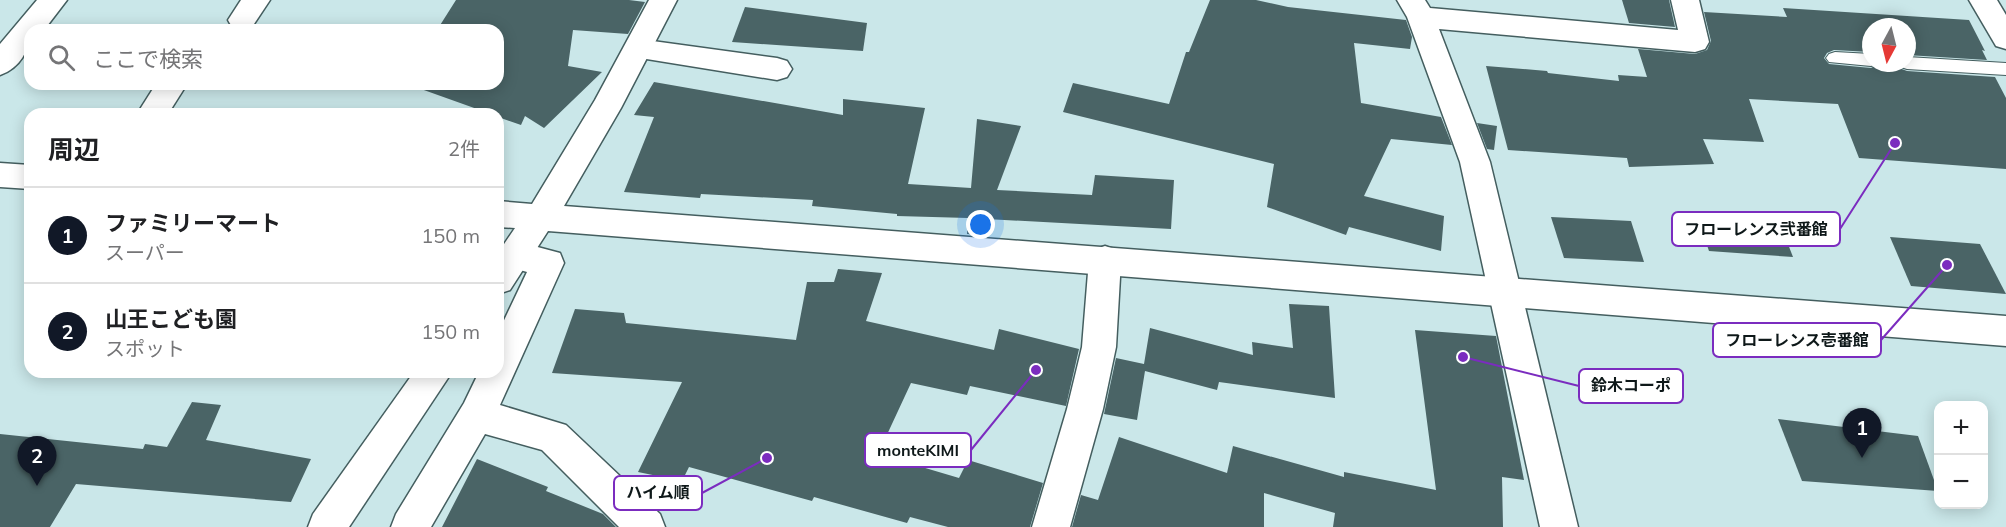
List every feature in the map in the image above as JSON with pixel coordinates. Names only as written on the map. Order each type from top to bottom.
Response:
[{"type":"street","points":[[33,24],[53,0]]},
{"type":"street","points":[[506,267],[541,218],[638,50],[663,0]]},
{"type":"street","points":[[1559,527],[1475,162],[1416,9],[1695,42],[1685,0]]},
{"type":"street","points":[[1983,0],[2006,39]]},
{"type":"street","points":[[0,64],[24,35]]},
{"type":"street","points":[[638,50],[777,69]]},
{"type":"street","points":[[156,108],[168,90]]},
{"type":"street","points":[[0,175],[24,177]]},
{"type":"street","points":[[504,215],[2006,331]]},
{"type":"street","points":[[1051,527],[1085,409],[1099,347],[1105,260]]},
{"type":"street","points":[[504,356],[548,264],[506,267]]},
{"type":"street","points":[[327,527],[430,378]]},
{"type":"street","points":[[410,527],[477,415],[494,378]]},
{"type":"street","points":[[477,415],[553,437],[646,527]]},
{"type":"lane","points":[[1835,58],[1862,60]]},
{"type":"lane","points":[[1916,64],[2006,69]]},
{"type":"building","points":[[456,0],[629,0],[645,2],[628,34],[573,30],[568,66],[602,72],[544,128],[525,116],[521,125],[504,119],[504,108],[474,108],[424,90],[504,90],[504,24],[441,24]]},
{"type":"building","points":[[1210,0],[1256,0],[1288,7],[1406,20],[1412,37],[1410,49],[1354,43],[1361,103],[1441,117],[1452,145],[1391,139],[1364,196],[1444,216],[1441,251],[1349,227],[1346,235],[1267,207],[1274,164],[1063,112],[1073,83],[1169,104],[1186,52],[1189,52]]},
{"type":"building","points":[[1622,0],[1669,0],[1675,27],[1629,23]]},
{"type":"building","points":[[745,7],[867,23],[863,51],[732,42]]},
{"type":"building","points":[[1783,8],[1969,20],[1985,51],[1982,50],[1987,60],[1916,56],[1916,18],[1862,18],[1862,52],[1834,50],[1827,53],[1824,58],[1829,64],[1862,67],[1862,72],[1916,72],[1995,77],[2006,98],[2006,169],[1859,158],[1838,104],[1749,99],[1764,142],[1703,139],[1714,164],[1629,167],[1627,158],[1508,150],[1486,66],[1547,71],[1548,73],[1619,81],[1618,75],[1647,77],[1638,49],[1695,54],[1707,50],[1711,41],[1704,12],[1787,17]]},
{"type":"building","points":[[654,82],[843,115],[843,99],[925,108],[908,184],[971,188],[977,119],[1021,126],[997,190],[1092,195],[1095,175],[1174,180],[1171,229],[986,219],[980,235],[967,234],[968,218],[897,216],[897,214],[812,206],[813,200],[701,194],[700,198],[624,192],[654,117],[634,115]]},
{"type":"building","points":[[1477,123],[1497,126],[1494,150],[1487,149]]},
{"type":"building","points":[[1696,214],[1779,221],[1793,257],[1709,251]]},
{"type":"building","points":[[1551,217],[1631,221],[1644,262],[1564,258]]},
{"type":"building","points":[[1890,237],[1980,244],[2006,294],[1911,286]]},
{"type":"building","points":[[838,269],[882,273],[866,321],[994,350],[999,329],[1079,349],[1066,406],[970,386],[967,395],[911,383],[878,454],[959,478],[968,460],[1043,483],[1030,527],[948,527],[910,517],[907,523],[814,497],[812,501],[689,467],[682,481],[638,472],[682,382],[552,373],[575,309],[624,313],[626,323],[796,340],[807,282],[834,282]]},
{"type":"building","points":[[1289,304],[1329,306],[1335,398],[1219,382],[1217,390],[1145,371],[1137,420],[1104,414],[1116,358],[1144,364],[1150,328],[1253,355],[1252,342],[1293,348]]},
{"type":"building","points":[[1415,330],[1496,336],[1524,480],[1502,477],[1503,527],[1333,527],[1335,513],[1264,493],[1264,527],[1072,527],[1081,495],[1098,500],[1119,437],[1227,473],[1233,446],[1344,477],[1344,472],[1436,490]]},
{"type":"building","points":[[192,402],[221,405],[206,440],[311,459],[291,502],[76,484],[50,527],[0,527],[0,434],[143,449],[145,444],[167,447]]},
{"type":"building","points":[[1778,419],[1918,436],[1934,480],[1934,491],[1802,481]]},
{"type":"building","points":[[477,459],[548,487],[546,491],[603,514],[616,527],[442,527]]},
{"type":"place","name":"フローレンス弐番館","points":[[1895,143]]},
{"type":"place","name":"フローレンス壱番館","points":[[1947,265]]},
{"type":"place","name":"鈴木コーポ","points":[[1463,357]]},
{"type":"place","name":"monteKIMI","points":[[1036,370]]},
{"type":"place","name":"ハイム順","points":[[767,458]]},
{"type":"place","name":"ファミリーマート","points":[[1862,458]]},
{"type":"place","name":"山王こども園","points":[[37,486]]}]
